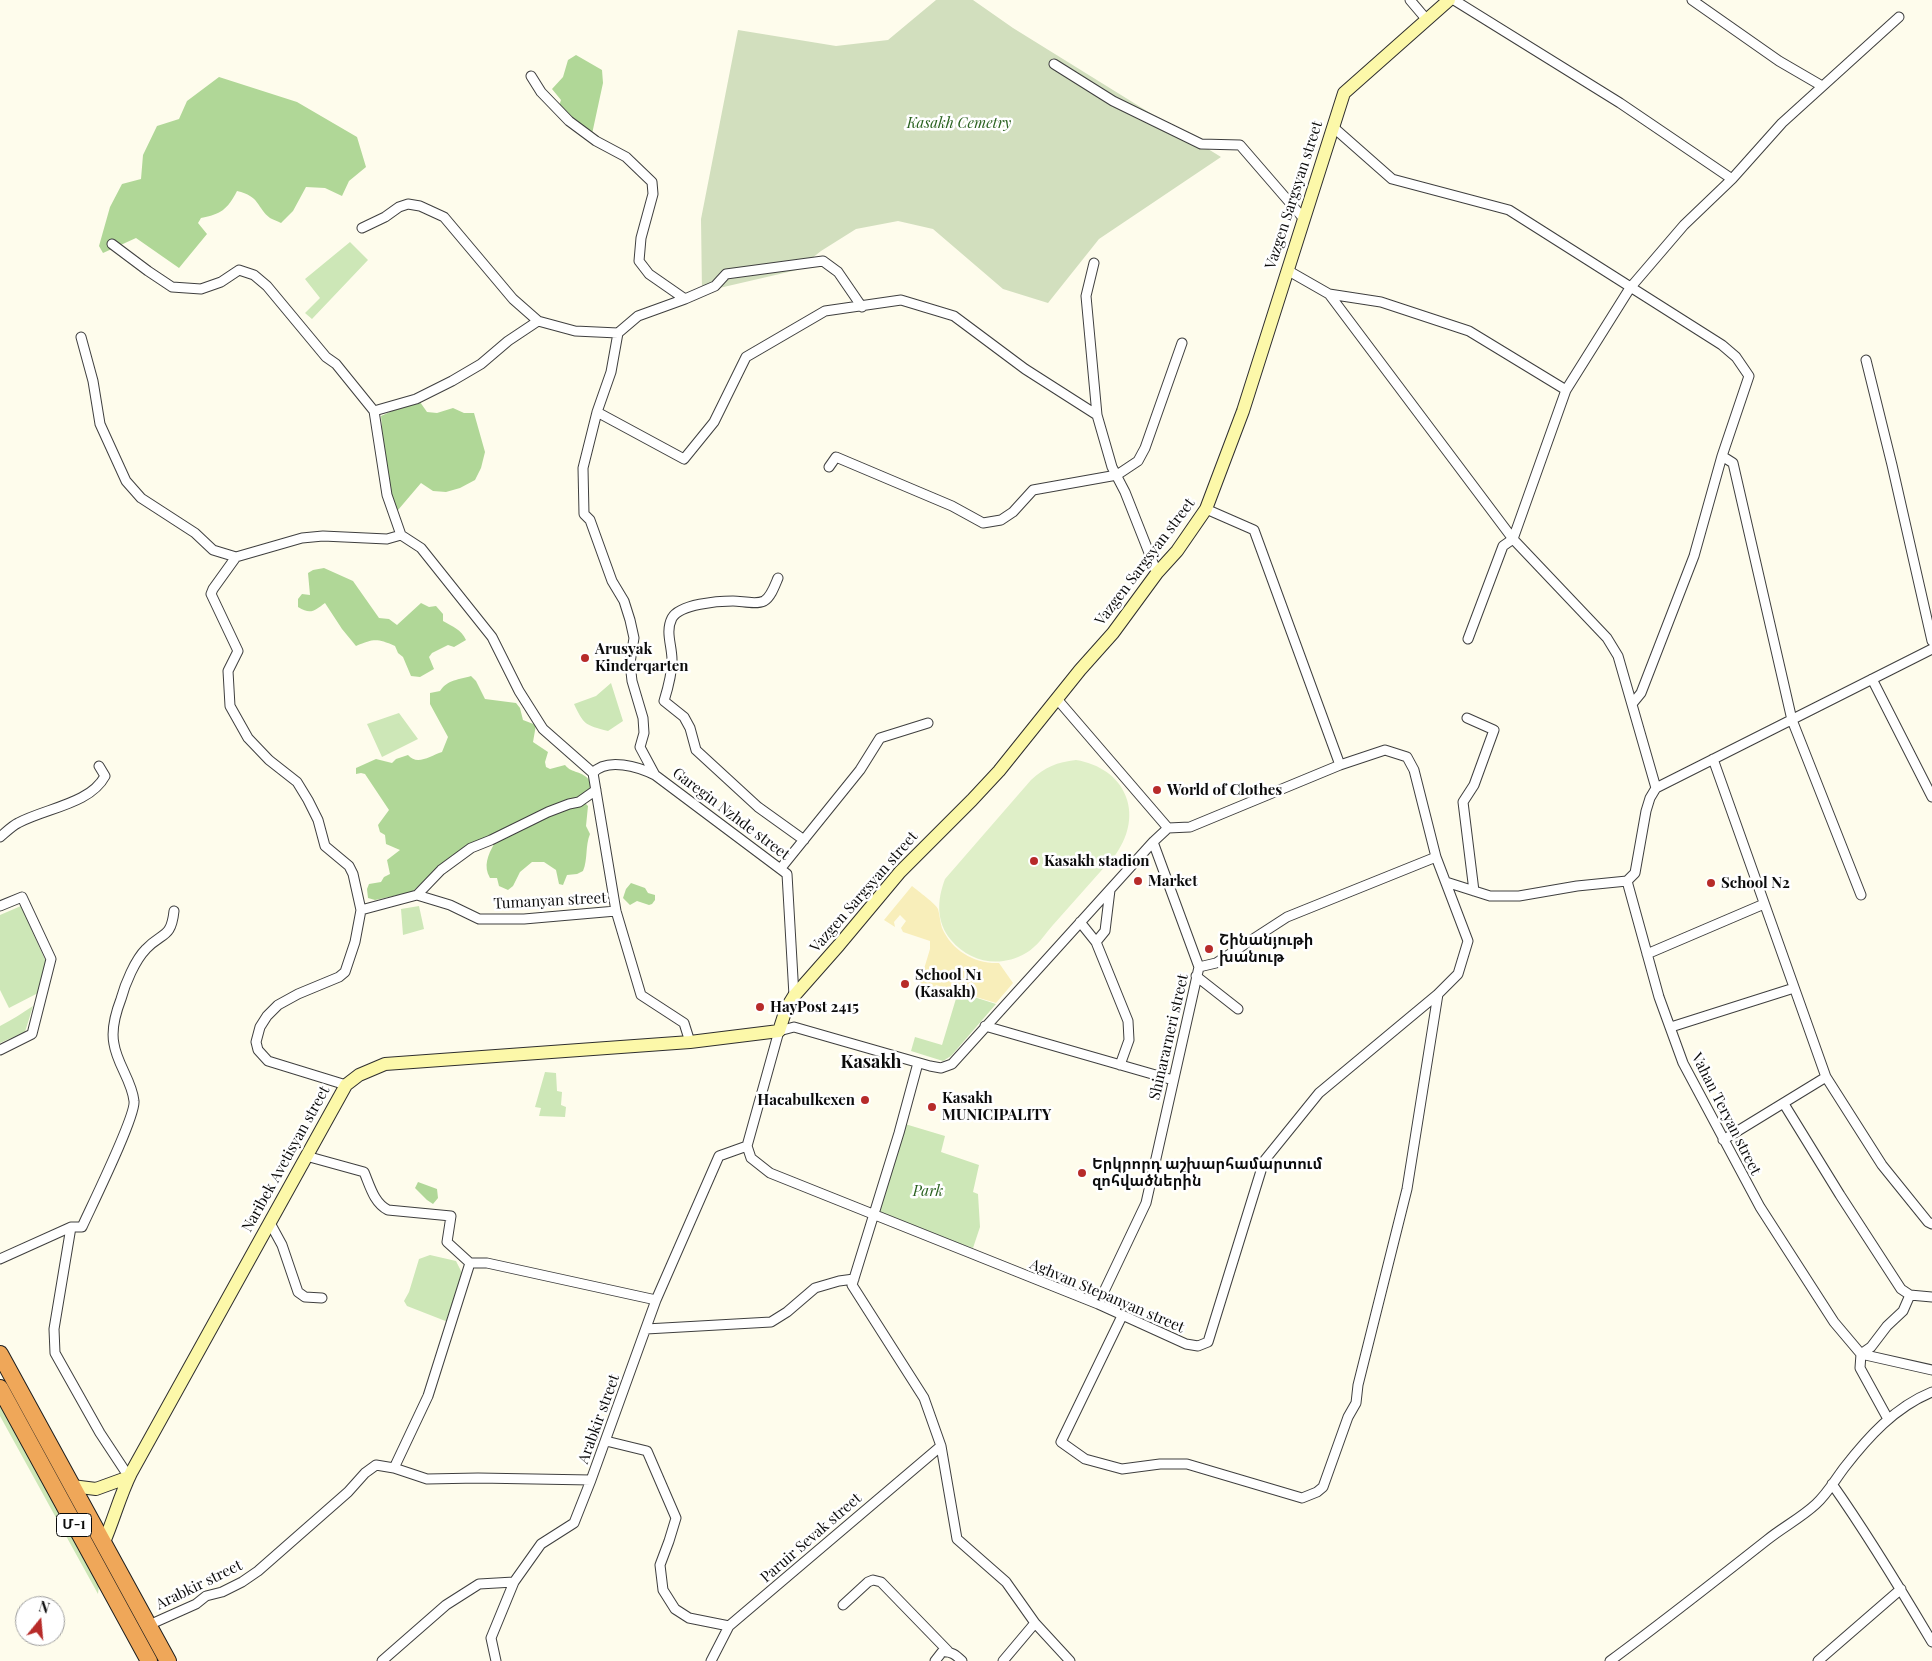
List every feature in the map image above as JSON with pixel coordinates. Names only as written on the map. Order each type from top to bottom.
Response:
[{"type":"highway","name":"Մ-1","points":[[0,1354],[168,1661]]},
{"type":"highway","name":"Մ-1","points":[[0,1388],[149,1661]]},
{"type":"street","points":[[1410,0],[1427,20]]},
{"type":"street","name":"Vazgen Sargsyan street","points":[[779,1031],[786,1009],[794,996],[900,872],[999,771],[1080,670],[1113,633],[1157,573],[1177,551],[1206,509],[1243,411],[1344,93],[1449,0]]},
{"type":"street","points":[[1454,0],[1620,103],[1732,179]]},
{"type":"street","points":[[1692,0],[1779,61],[1822,86]]},
{"type":"street","points":[[1468,639],[1504,546],[1513,539],[1566,390],[1630,288],[1684,225],[1732,179],[1782,122],[1899,17]]},
{"type":"street","points":[[1054,64],[1113,101],[1201,144],[1240,145],[1304,219]]},
{"type":"street","points":[[531,76],[541,92],[569,121],[596,141],[626,157],[652,182],[653,194],[641,238],[639,261],[649,274],[685,299]]},
{"type":"street","points":[[1333,127],[1392,179],[1508,210],[1722,345],[1736,357],[1749,376],[1722,456],[1694,556],[1641,693],[1632,704]]},
{"type":"street","points":[[362,228],[400,207],[408,204],[420,206],[444,217],[513,299],[538,321],[575,331],[618,333]]},
{"type":"street","points":[[112,244],[172,287],[201,289],[221,282],[239,270],[254,275],[267,286],[326,357],[336,364],[374,411],[387,495],[402,535],[421,548],[492,637],[519,691],[543,729],[593,773],[616,911],[641,995],[684,1023],[690,1042]]},
{"type":"street","points":[[655,775],[640,747],[644,733],[643,718],[632,681],[630,663],[634,638],[630,620],[624,600],[612,581],[590,520],[584,514],[582,468],[597,412],[611,372],[618,333],[638,316],[715,286],[726,274],[823,261],[838,272],[862,306]]},
{"type":"street","points":[[1094,262],[1086,296],[1097,415],[1116,475],[1125,492],[1157,573]]},
{"type":"street","points":[[1287,270],[1329,294],[1380,302],[1469,331],[1566,390]]},
{"type":"street","points":[[1329,294],[1513,539],[1607,638],[1618,656],[1656,788]]},
{"type":"street","points":[[597,412],[684,459],[714,422],[746,357],[825,311],[901,300],[954,316],[1026,369],[1097,415]]},
{"type":"street","points":[[374,411],[416,399],[452,381],[481,364],[508,341],[538,321]]},
{"type":"street","points":[[81,337],[93,381],[100,424],[126,481],[141,498],[195,533],[212,550],[236,557],[302,538],[324,536],[386,539],[402,535]]},
{"type":"street","points":[[829,467],[836,457],[952,506],[983,523],[1000,520],[1013,512],[1033,490],[1116,475],[1138,461],[1145,448],[1182,343]]},
{"type":"street","points":[[1866,360],[1932,641]]},
{"type":"street","points":[[1722,456],[1732,463],[1792,720],[1861,895]]},
{"type":"street","points":[[747,1146],[779,1031],[794,1027],[918,1063],[941,1068],[952,1064],[1153,842],[1168,828],[1190,827],[1340,765],[1254,530],[1206,509]]},
{"type":"street","points":[[236,557],[213,588],[211,594],[238,651],[228,671],[230,706],[248,738],[268,760],[296,782],[308,800],[318,820],[325,846],[348,866],[353,874],[361,910],[355,942],[345,972],[339,977],[298,994],[278,1005],[267,1016],[260,1027],[256,1042],[258,1050],[268,1061],[346,1085]]},
{"type":"street","points":[[778,578],[768,598],[762,602],[732,601],[691,606],[679,611],[673,617],[668,629],[672,673],[664,701],[684,717],[690,728],[696,750],[758,807],[804,840]]},
{"type":"street","points":[[1446,882],[1490,896],[1519,896],[1577,886],[1627,881],[1635,872],[1646,812],[1650,798],[1656,788],[1932,649]]},
{"type":"street","points":[[1872,679],[1932,797]]},
{"type":"street","points":[[1058,699],[1168,828]]},
{"type":"street","points":[[1467,718],[1494,730],[1474,785],[1463,802],[1474,891]]},
{"type":"street","points":[[781,868],[860,770],[880,738],[928,723]]},
{"type":"street","name":"Aghvan Stepanyan street","points":[[747,1146],[751,1158],[770,1173],[1098,1304],[1186,1344],[1198,1346],[1208,1342],[1264,1161],[1319,1092],[1438,994],[1458,974],[1468,941],[1436,857],[1414,770],[1407,757],[1385,750],[1340,765]]},
{"type":"street","points":[[1713,759],[1826,1077],[1882,1165],[1928,1222],[1932,1224]]},
{"type":"street","points":[[593,773],[604,766],[614,765],[644,770],[655,775]]},
{"type":"street","points":[[0,837],[17,823],[90,794],[101,784],[105,776],[99,766]]},
{"type":"street","name":"Garegin Nzhde street","points":[[655,775],[787,874],[794,968],[794,996]]},
{"type":"street","points":[[361,910],[417,895],[440,870],[458,856],[548,812],[579,802],[596,790]]},
{"type":"street","points":[[1153,842],[1199,967]]},
{"type":"street","name":"Shinararneri street","points":[[1098,1304],[1146,1203],[1199,967],[1216,963],[1287,917],[1436,857]]},
{"type":"street","name":"Vahan Teryan street","points":[[1627,881],[1660,997],[1683,1063],[1760,1207],[1834,1322],[1861,1354]]},
{"type":"street","points":[[1096,942],[1105,931],[1110,890]]},
{"type":"street","name":"Tumanyan street","points":[[417,895],[450,906],[479,919],[524,919],[616,911]]},
{"type":"street","points":[[0,906],[22,896],[51,958],[32,1034],[0,1050]]},
{"type":"street","points":[[1647,954],[1764,904]]},
{"type":"street","points":[[0,1259],[71,1227],[82,1227],[127,1126],[134,1103],[130,1084],[114,1044],[114,1026],[120,999],[132,972],[146,949],[169,931],[174,911]]},
{"type":"street","points":[[1080,922],[1096,942],[1128,1021],[1129,1040],[1120,1065]]},
{"type":"street","points":[[1196,976],[1238,1009]]},
{"type":"street","points":[[1671,1027],[1794,988]]},
{"type":"street","points":[[1122,1316],[1061,1442],[1085,1459],[1122,1469],[1160,1464],[1187,1464],[1302,1498],[1317,1492],[1323,1487],[1348,1417],[1356,1404],[1358,1385],[1407,1189],[1438,994]]},
{"type":"street","points":[[985,1026],[1173,1080]]},
{"type":"street","name":"Naribek Avetisyan street","points":[[104,1542],[129,1477],[346,1085],[359,1074],[385,1064],[690,1042],[779,1031]]},
{"type":"street","points":[[918,1063],[899,1133],[852,1285],[924,1398],[941,1446],[957,1539],[1006,1582],[1035,1622],[1070,1661]]},
{"type":"street","points":[[1723,1140],[1826,1077]]},
{"type":"street","points":[[1784,1104],[1901,1289],[1910,1295],[1932,1297]]},
{"type":"street","name":"Arabkir street","points":[[149,1625],[196,1604],[206,1596],[222,1592],[258,1571],[376,1465],[394,1468],[427,1479],[591,1480],[656,1300],[719,1156],[747,1146]]},
{"type":"street","points":[[306,1156],[364,1172],[376,1200],[381,1207],[388,1210],[451,1216],[448,1242],[470,1263],[487,1262],[656,1300]]},
{"type":"street","points":[[270,1223],[282,1244],[298,1292],[305,1297],[322,1298]]},
{"type":"street","points":[[71,1227],[54,1329],[55,1353],[100,1433],[129,1477],[96,1489],[72,1486]]},
{"type":"street","points":[[394,1468],[428,1396],[470,1263]]},
{"type":"street","points":[[646,1329],[771,1322],[787,1312],[815,1288],[854,1279]]},
{"type":"street","points":[[1861,1354],[1871,1347],[1887,1326],[1903,1311],[1910,1295]]},
{"type":"street","points":[[1861,1354],[1932,1370]]},
{"type":"street","points":[[1861,1354],[1860,1368],[1888,1419]]},
{"type":"street","points":[[1610,1661],[1770,1538],[1799,1520],[1818,1502],[1866,1442],[1888,1419],[1916,1399],[1932,1392]]},
{"type":"street","points":[[606,1441],[647,1451],[676,1518],[660,1565],[663,1590],[675,1609],[689,1618],[729,1626]]},
{"type":"street","name":"Paruir Sevak street","points":[[711,1661],[729,1626],[941,1446]]},
{"type":"street","points":[[496,1661],[491,1638],[514,1582],[541,1544],[574,1523],[591,1480]]},
{"type":"street","points":[[1832,1484],[1901,1589],[1932,1642]]},
{"type":"street","points":[[843,1605],[868,1582],[873,1580],[881,1582],[948,1651],[955,1654],[962,1661]]},
{"type":"street","points":[[382,1661],[446,1605],[479,1584],[514,1582]]},
{"type":"street","points":[[1818,1661],[1901,1589]]},
{"type":"street","points":[[1003,1661],[1035,1622]]},
{"type":"street","points":[[935,1661],[942,1652],[948,1651]]},
{"type":"green space","name":"Kasakh Cemetry","points":[[936,0],[973,0],[1013,28],[1221,157],[1099,239],[1048,303],[1003,289],[933,229],[898,221],[856,229],[821,251],[797,270],[702,292],[701,219],[738,30],[836,46],[888,40]]},
{"type":"green space","points":[[576,55],[602,70],[603,83],[592,134],[565,113],[559,106],[561,100],[552,89],[563,77],[568,60]]},
{"type":"green space","points":[[219,77],[297,102],[357,137],[366,167],[349,181],[342,196],[325,188],[306,187],[293,211],[281,223],[270,218],[250,196],[237,191],[230,203],[219,213],[201,218],[198,223],[207,234],[179,268],[136,238],[103,253],[99,246],[110,207],[122,184],[141,179],[143,155],[157,126],[179,119],[187,101]]},
{"type":"green space","points":[[350,242],[368,260],[312,319],[305,313],[320,298],[305,279]]},
{"type":"green space","points":[[420,402],[427,412],[437,413],[453,408],[464,413],[474,413],[485,452],[481,468],[475,480],[460,488],[446,492],[433,491],[421,483],[398,510],[390,493],[387,480],[381,416],[401,407]]},
{"type":"green space","points":[[324,568],[353,581],[379,618],[389,619],[397,625],[421,603],[429,607],[436,606],[443,614],[443,621],[459,631],[466,640],[454,647],[448,645],[432,653],[429,657],[434,669],[420,677],[411,676],[403,657],[398,653],[395,646],[375,640],[356,646],[325,603],[312,611],[306,611],[298,607],[298,599],[302,594],[310,595],[308,573]]},
{"type":"green space","points":[[471,676],[476,681],[485,699],[516,703],[520,708],[523,720],[536,725],[533,742],[548,752],[545,762],[546,767],[550,769],[565,765],[571,770],[584,775],[590,781],[590,791],[585,803],[588,806],[586,826],[590,834],[583,871],[567,875],[563,885],[559,884],[556,870],[544,862],[532,862],[520,872],[513,886],[508,890],[499,886],[497,878],[490,878],[488,874],[487,861],[494,844],[473,844],[436,870],[412,892],[375,900],[368,898],[367,889],[369,884],[381,882],[384,877],[390,874],[387,860],[400,850],[386,844],[385,835],[380,832],[378,825],[389,810],[365,774],[356,774],[356,768],[376,759],[392,763],[396,759],[408,755],[415,760],[420,760],[442,752],[448,737],[430,704],[430,693],[440,691],[454,680]]},
{"type":"green space","points":[[611,683],[623,721],[608,731],[586,723],[574,704],[596,696]]},
{"type":"green space","points":[[399,713],[418,739],[382,757],[367,724]]},
{"type":"green space","name":"Kasakh stadion","points":[[1076,760],[1107,772],[1118,782],[1129,808],[1129,823],[1125,839],[1116,854],[1041,940],[1026,953],[1006,961],[996,962],[986,961],[967,954],[951,940],[940,918],[940,895],[945,879],[1031,780],[1052,766]]},
{"type":"green space","points":[[631,883],[645,888],[648,893],[655,895],[655,900],[652,904],[649,905],[637,901],[630,905],[623,898],[626,889]]},
{"type":"green space","points":[[21,906],[47,964],[40,992],[9,1008],[0,990],[0,915]]},
{"type":"green space","points":[[419,906],[424,929],[403,935],[401,909]]},
{"type":"green space","points":[[958,992],[996,1004],[951,1056],[943,1061],[911,1051],[915,1037],[942,1045]]},
{"type":"green space","points":[[33,1006],[25,1032],[0,1043],[0,1026]]},
{"type":"green space","points":[[545,1072],[556,1073],[557,1091],[562,1092],[561,1105],[566,1107],[565,1117],[539,1116],[541,1108],[535,1107]]},
{"type":"green space","name":"Park","points":[[905,1124],[945,1136],[941,1152],[979,1165],[973,1192],[978,1194],[980,1227],[973,1248],[875,1216]]},
{"type":"green space","points":[[418,1182],[437,1189],[438,1198],[433,1204],[415,1188]]},
{"type":"green space","points":[[430,1255],[456,1261],[463,1275],[448,1322],[407,1306],[404,1301],[409,1292],[419,1259]]},
{"type":"green space","points":[[0,1398],[99,1585],[98,1594],[0,1416]]},
{"type":"sand","points":[[912,886],[937,907],[946,936],[958,949],[981,961],[999,963],[1013,983],[996,1003],[936,985],[932,993],[918,989],[930,949],[930,941],[903,932],[901,928],[906,921],[900,915],[894,922],[895,927],[884,920]]},
{"type":"place","name":"Arusyak Kinderqarten","points":[[585,658]]},
{"type":"place","name":"World of Clothes","points":[[1157,790]]},
{"type":"place","name":"Kasakh stadion","points":[[1034,861]]},
{"type":"place","name":"Market","points":[[1138,881]]},
{"type":"place","name":"School N2","points":[[1711,883]]},
{"type":"place","name":"Շինանյութի խանութ","points":[[1209,949]]},
{"type":"place","name":"School N1 (Kasakh)","points":[[905,984]]},
{"type":"place","name":"HayPost 2415","points":[[760,1007]]},
{"type":"place","name":"Hacabulkexen","points":[[865,1100]]},
{"type":"place","name":"Kasakh MUNICIPALITY","points":[[932,1107]]},
{"type":"place","name":"Երկրորդ աշխարհամարտում զոհվածներին","points":[[1082,1173]]},
{"type":"district","name":"Kasakh","points":[[871,1062]]}]
